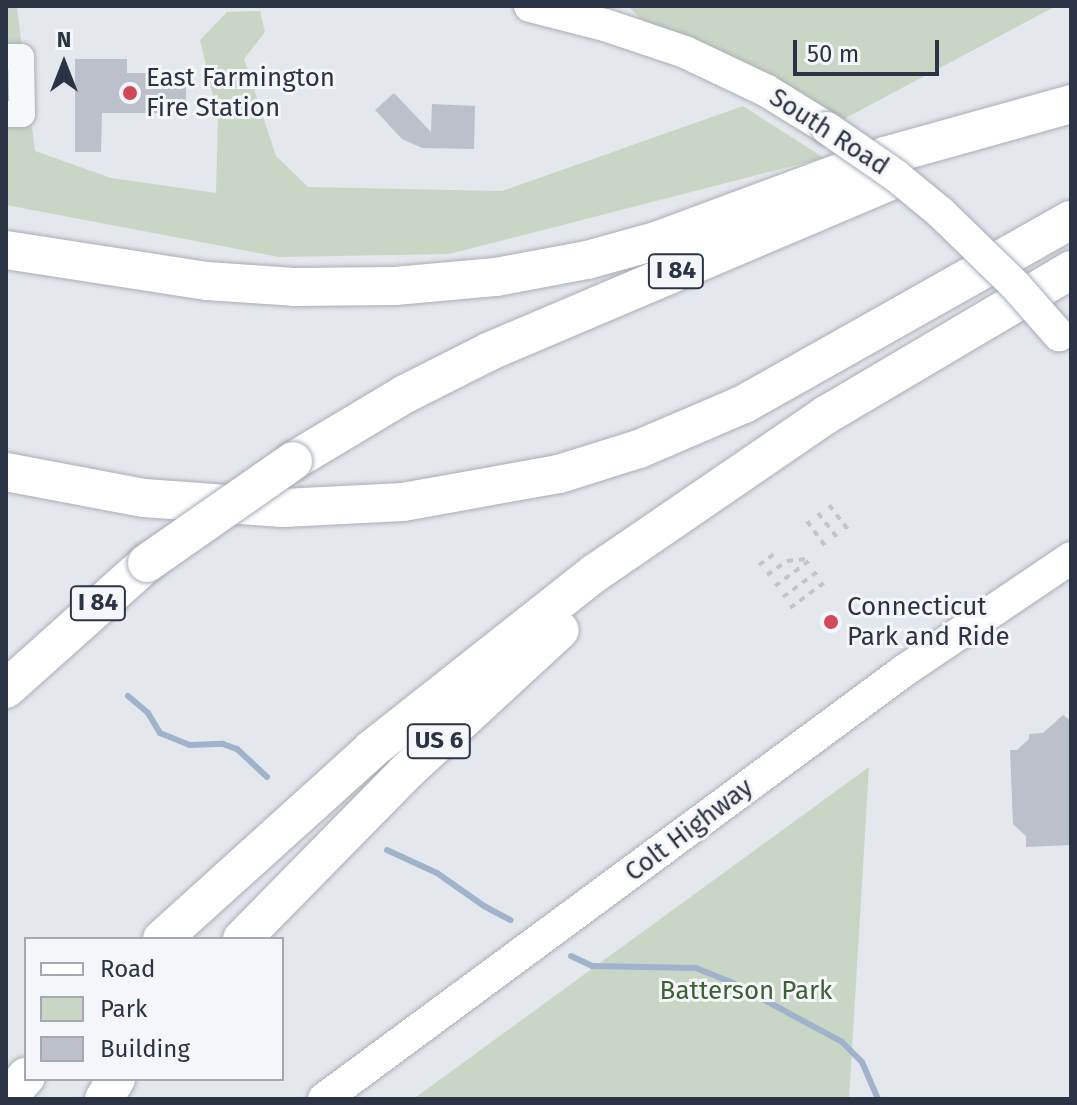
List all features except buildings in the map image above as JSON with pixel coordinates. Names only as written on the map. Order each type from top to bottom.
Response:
[{"type":"highway","points":[[6,250],[207,281],[294,287],[395,286],[496,277],[587,260],[671,237],[885,156],[1071,104]]},
{"type":"highway","name":"I 84","points":[[6,689],[147,563],[293,461],[405,394],[490,351],[1071,104]]},
{"type":"highway","points":[[6,472],[144,498],[283,508],[403,502],[559,474],[639,449],[744,404],[1071,220]]},
{"type":"highway","points":[[164,937],[372,749],[498,647],[636,544],[826,415],[1071,270]]},
{"type":"highway","name":"US 6","points":[[244,937],[406,772],[589,603],[636,544]]},
{"type":"highway","points":[[6,678],[52,645]]},
{"type":"highway","points":[[6,1099],[24,1079]]},
{"type":"highway","points":[[104,1099],[115,1081]]},
{"type":"main road","name":"South Road","points":[[530,6],[577,11],[661,42],[767,91],[827,128],[895,175],[940,212],[1015,285],[1065,342]]},
{"type":"main road","name":"Colt Highway","points":[[324,1099],[905,670],[1067,564]]},
{"type":"lane","points":[[6,57],[21,57],[22,114],[6,114]]},
{"type":"path","points":[[829,505],[848,529]]},
{"type":"path","points":[[818,513],[837,537]]},
{"type":"path","points":[[807,521],[825,546]]},
{"type":"path","points":[[759,565],[778,551]]},
{"type":"path","points":[[767,575],[787,561],[808,560],[775,586]]},
{"type":"path","points":[[783,597],[817,572]]},
{"type":"path","points":[[790,608],[825,582]]},
{"type":"green space","points":[[628,6],[1056,6],[827,128],[671,50]]},
{"type":"green space","points":[[6,8],[17,8],[35,151],[111,178],[216,193],[218,117],[200,40],[227,12],[260,11],[265,32],[244,59],[276,156],[308,187],[502,191],[743,106],[824,158],[449,254],[279,257],[6,205]]},
{"type":"green space","name":"Batterson Park","points":[[869,767],[849,1099],[414,1099],[416,1097]]},
{"type":"waterway","points":[[128,696],[148,713],[160,733],[190,745],[223,744],[237,749],[267,777]]},
{"type":"waterway","points":[[387,850],[437,873],[510,920]]},
{"type":"waterway","points":[[571,956],[592,966],[696,968],[733,983],[842,1042],[862,1062],[878,1099]]},
{"type":"place","name":"East Farmington Fire Station","points":[[130,93]]},
{"type":"place","name":"Connecticut Park and Ride","points":[[831,622]]}]
